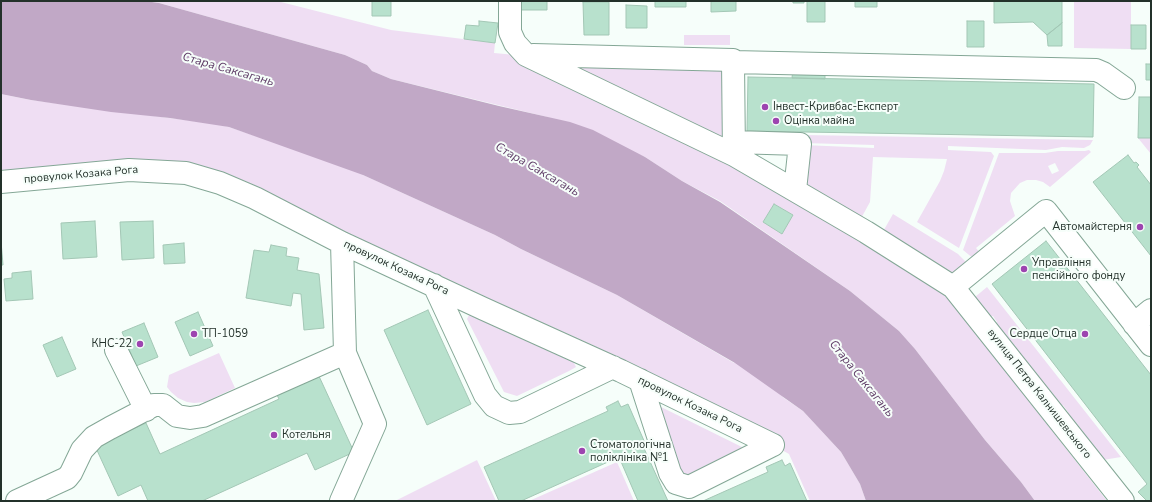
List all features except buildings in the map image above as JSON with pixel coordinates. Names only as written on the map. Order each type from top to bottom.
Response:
[{"type":"street","points":[[510,1],[510,32],[514,43],[526,55],[733,60],[733,62],[1096,70],[1104,73],[1124,88]]},
{"type":"street","name":"вулиця Петра Калнишевського","points":[[526,55],[734,148],[795,190],[953,287],[1124,501]]},
{"type":"street","points":[[733,62],[734,148],[800,144],[795,190]]},
{"type":"street","name":"провулок Козака Рога","points":[[1,182],[128,170],[186,174],[220,183],[255,198],[342,243],[613,367],[640,380],[773,445],[688,487],[676,483],[670,473],[640,380]]},
{"type":"street","points":[[953,287],[1046,211],[1151,344]]},
{"type":"street","points":[[341,501],[375,424],[345,353],[342,243]]},
{"type":"street","points":[[434,285],[485,395],[494,406],[509,413],[520,412],[613,367]]},
{"type":"street","points":[[1134,324],[1151,310]]},
{"type":"street","points":[[116,350],[146,410]]},
{"type":"street","points":[[17,501],[66,478],[71,473],[82,450],[94,437],[146,410],[158,405],[163,405],[177,416],[190,418],[203,416],[345,353]]},
{"type":"shaded area","points":[[145,1],[277,1],[391,30],[495,43],[494,53],[516,55],[729,163],[862,240],[943,294],[954,305],[1107,501],[1035,501],[1021,482],[985,440],[915,349],[899,331],[850,291],[720,201],[682,181],[645,157],[547,117],[391,79],[372,71],[367,65],[345,55],[159,3]],"holes":[[[774,204],[793,215],[782,233],[763,222]]]},
{"type":"shaded area","points":[[1074,1],[1131,1],[1131,49],[1074,48]]},
{"type":"shaded area","points":[[684,35],[730,35],[730,45],[684,45]]},
{"type":"shaded area","points":[[561,61],[730,63],[731,150]]},
{"type":"shaded area","points":[[1,94],[31,100],[216,124],[329,161],[363,165],[363,175],[495,235],[617,295],[734,363],[745,358],[784,398],[803,411],[841,452],[860,484],[866,501],[810,501],[789,454],[773,445],[205,178],[1,182]]},
{"type":"shaded area","points":[[803,135],[1093,140],[1090,145],[1084,148],[1062,147],[1046,150],[948,146],[948,150],[991,152],[994,156],[959,248],[917,222],[940,181],[947,159],[873,157],[870,202],[859,222],[799,187],[803,145],[874,148],[874,145],[803,143]]},
{"type":"shaded area","points":[[1138,138],[1151,138],[1151,154]]},
{"type":"shaded area","points":[[1089,150],[1091,152],[1050,187],[1043,182],[1036,180],[1027,180],[1020,183],[1011,193],[1010,201],[1015,216],[976,248],[981,254],[974,259],[963,250],[999,153]],"holes":[[[1055,163],[1059,171],[1052,174],[1048,166]]]},
{"type":"shaded area","points":[[893,214],[958,254],[968,264],[956,274],[949,275],[881,235]]},
{"type":"shaded area","points":[[987,287],[1121,457],[1103,460],[1067,414],[1068,412],[1063,405],[1061,407],[996,323],[997,322],[993,316],[990,317],[975,297]]},
{"type":"shaded area","points":[[470,313],[572,359],[576,367],[517,396],[504,392],[467,319]]},
{"type":"shaded area","points":[[219,353],[235,388],[205,402],[194,403],[178,398],[167,387],[169,375]]},
{"type":"shaded area","points":[[657,405],[746,449],[690,476],[681,474]]},
{"type":"shaded area","points":[[477,460],[496,501],[395,501]]},
{"type":"shaded area","points":[[617,462],[634,501],[529,501]]},
{"type":"water","name":"Стара Саксагань","points":[[1,1],[145,1],[159,3],[345,55],[367,65],[372,71],[391,79],[570,122],[593,130],[645,157],[682,181],[720,202],[850,291],[899,331],[915,349],[985,440],[1021,482],[1035,501],[866,501],[860,484],[841,452],[803,411],[735,363],[617,295],[495,235],[363,175],[229,127],[170,118],[111,112],[1,94]]},
{"type":"place","name":"Інвест-Кривбас-Експерт","points":[[765,107]]},
{"type":"place","name":"Оцінка майна","points":[[776,121]]},
{"type":"place","name":"Автомайстерня","points":[[1140,227]]},
{"type":"place","name":"Управління пенсійного фонду","points":[[1024,269]]},
{"type":"place","name":"ТП-1059","points":[[194,334]]},
{"type":"place","name":"Сердце Отца","points":[[1085,334]]},
{"type":"place","name":"КНС-22","points":[[140,344]]},
{"type":"place","name":"Котельня","points":[[274,435]]},
{"type":"place","name":"Стоматологічна поліклініка №1","points":[[582,451]]}]
